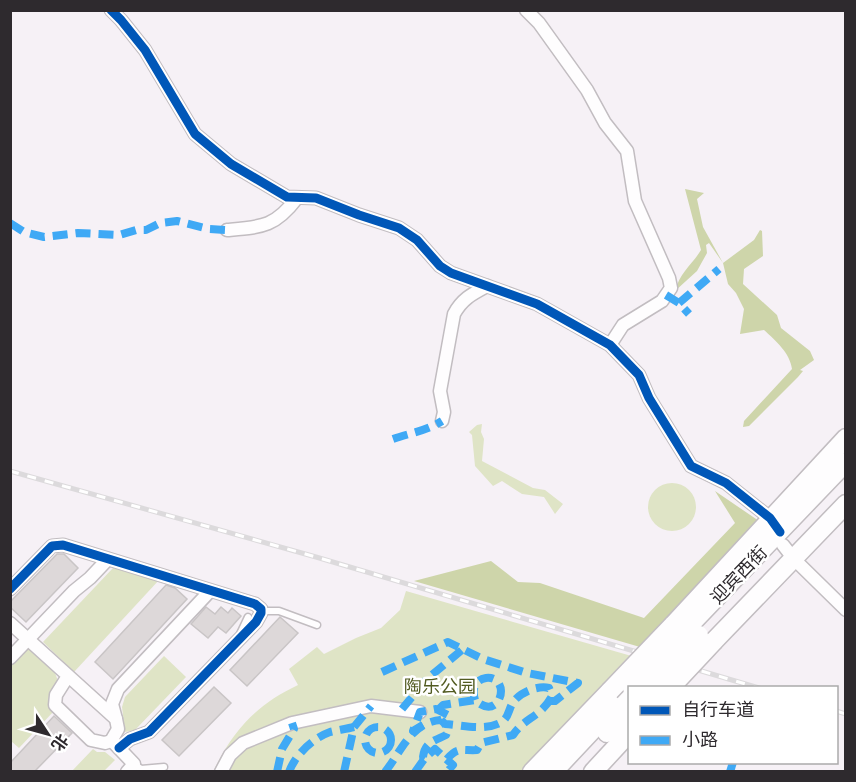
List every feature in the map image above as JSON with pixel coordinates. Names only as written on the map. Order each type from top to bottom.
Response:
[{"type":"main road","points":[[670,686],[693,632],[782,539],[846,438]]},
{"type":"main road","name":"迎宾西街","points":[[782,539],[846,462]]},
{"type":"main road","name":"迎宾西街","points":[[635,686],[693,632],[782,539],[846,479]]},
{"type":"main road","points":[[782,539],[846,504]]},
{"type":"main road","name":"迎宾西街","points":[[651,686],[693,632]]},
{"type":"main road","points":[[593,771],[625,695]]},
{"type":"main road","name":"迎宾西街","points":[[570,771],[609,729],[625,695]]},
{"type":"main road","points":[[532,771],[609,729]]},
{"type":"main road","name":"迎宾西街","points":[[553,771],[609,729]]},
{"type":"street","points":[[111,10],[145,50],[195,135],[231,164],[287,197],[316,198],[399,228],[417,240],[440,266],[451,273],[537,304],[610,345],[639,375],[649,398],[691,466],[726,483],[782,539],[846,610]]},
{"type":"street","points":[[526,10],[539,23],[587,90],[605,123],[627,151],[635,201],[669,278],[671,288],[662,301],[623,325],[610,345]]},
{"type":"street","points":[[227,230],[265,225],[283,216],[297,198]]},
{"type":"street","points":[[442,422],[444,412],[440,391],[454,314],[460,303],[487,286]]},
{"type":"street","points":[[10,589],[52,546],[63,545],[255,604],[261,609],[256,622],[148,732],[130,739],[115,744],[91,740],[55,705],[56,694],[68,676]]},
{"type":"street","points":[[10,658],[108,559]]},
{"type":"street","points":[[131,768],[115,744],[118,729],[112,704],[118,689],[210,591]]},
{"type":"street","points":[[10,623],[116,719]]},
{"type":"street","points":[[221,771],[230,755],[243,743],[292,723],[370,706],[420,712]]},
{"type":"lane","points":[[261,611],[279,611],[317,625]]},
{"type":"lane","points":[[238,640],[248,617]]},
{"type":"lane","points":[[131,768],[148,770],[164,767]]},
{"type":"green space","points":[[685,189],[704,193],[697,199],[703,227],[723,263],[709,243],[706,245],[707,253],[697,271],[675,291],[683,274],[701,250]]},
{"type":"green space","points":[[760,230],[762,231],[763,256],[744,269],[743,284],[777,315],[781,328],[810,351],[814,360],[800,370],[803,371],[798,377],[749,426],[743,427],[744,421],[792,369],[791,363],[778,343],[764,330],[740,334],[744,309],[736,293],[728,284],[723,263],[754,240]]},
{"type":"green space","points":[[482,424],[481,432],[484,439],[482,461],[533,488],[545,490],[563,504],[555,514],[544,497],[522,494],[502,481],[493,486],[475,466],[472,435],[469,432]]},
{"type":"green space","points":[[672,483],[689,490],[696,507],[689,524],[672,531],[655,524],[648,507],[655,490]]},
{"type":"green space","points":[[715,491],[759,521],[640,647],[414,581],[491,561],[518,582],[540,583],[644,618],[735,523]]},
{"type":"green space","points":[[113,568],[159,580],[74,672],[43,642]]},
{"type":"green space","name":"陶乐公园","points":[[406,591],[635,657],[524,771],[213,772],[229,744],[247,720],[270,701],[298,685],[289,669],[317,647],[324,654],[381,628],[400,610]]},
{"type":"green space","points":[[28,648],[55,673],[58,681],[54,711],[19,748],[11,741],[10,667]]},
{"type":"green space","points":[[164,656],[186,677],[135,730],[125,732],[122,707],[125,697]]},
{"type":"green space","points":[[93,749],[97,752],[105,752],[115,760],[104,771],[72,771]]},
{"type":"building","points":[[57,554],[64,554],[78,568],[26,622],[10,607],[10,602]]},
{"type":"building","points":[[166,585],[175,588],[187,599],[113,679],[95,662]]},
{"type":"building","points":[[206,607],[215,614],[221,607],[228,613],[232,608],[241,616],[226,633],[218,627],[208,638],[191,624]]},
{"type":"building","points":[[280,617],[298,633],[247,686],[230,670]]},
{"type":"building","points":[[214,687],[231,703],[179,756],[162,740]]},
{"type":"building","points":[[54,716],[72,733],[35,771],[10,771],[10,763]]},
{"type":"railway","points":[[10,471],[316,557],[752,686]]},
{"type":"railway","points":[[838,712],[846,714]]},
{"type":"marked path","points":[[10,223],[24,232],[44,237],[78,233],[119,235],[136,230],[146,230],[160,223],[177,221],[209,229],[227,230]]},
{"type":"marked path","points":[[679,303],[719,269]]},
{"type":"marked path","points":[[666,295],[679,303],[689,314]]},
{"type":"marked path","points":[[393,439],[424,430],[442,421]]},
{"type":"marked path","points":[[382,672],[448,642],[483,659],[527,673],[578,683],[555,701],[550,701]]},
{"type":"marked path","points":[[402,709],[427,679],[463,649]]},
{"type":"marked path","points":[[438,710],[443,705],[475,700],[484,706],[491,706],[497,703],[500,697],[499,684],[494,679],[482,679],[476,683],[475,700]]},
{"type":"marked path","points":[[423,725],[413,731],[420,712],[436,709],[448,715],[441,720],[445,724],[480,727],[494,725],[505,719],[512,704],[523,693],[544,687],[549,688],[552,696],[548,703],[513,735],[481,743],[477,750],[457,751],[447,759]]},
{"type":"marked path","points":[[344,772],[354,727],[371,706]]},
{"type":"marked path","points":[[385,772],[414,732],[422,726],[441,720]]},
{"type":"marked path","points":[[277,772],[282,749],[294,729],[292,723]]},
{"type":"marked path","points":[[425,758],[423,757],[424,752],[428,745],[446,735],[448,730],[445,724]]},
{"type":"marked path","points":[[289,772],[300,753],[317,738],[330,732],[354,727]]},
{"type":"marked path","points":[[378,727],[387,731],[391,740],[387,749],[378,753],[369,749],[365,740],[369,731],[378,727]]},
{"type":"marked path","points":[[415,772],[435,749],[453,765],[447,772]]},
{"type":"marked path","points":[[730,772],[732,764]]},
{"type":"cycle path","points":[[111,10],[145,50],[195,134],[231,164],[287,197],[316,198],[399,228],[417,240],[440,266],[451,273],[537,304],[610,345],[639,375],[649,398],[691,466],[726,483],[770,518],[780,532]]},
{"type":"cycle path","points":[[10,589],[52,546],[63,545],[255,604],[261,609],[256,622],[149,732],[130,739],[119,748]]}]
